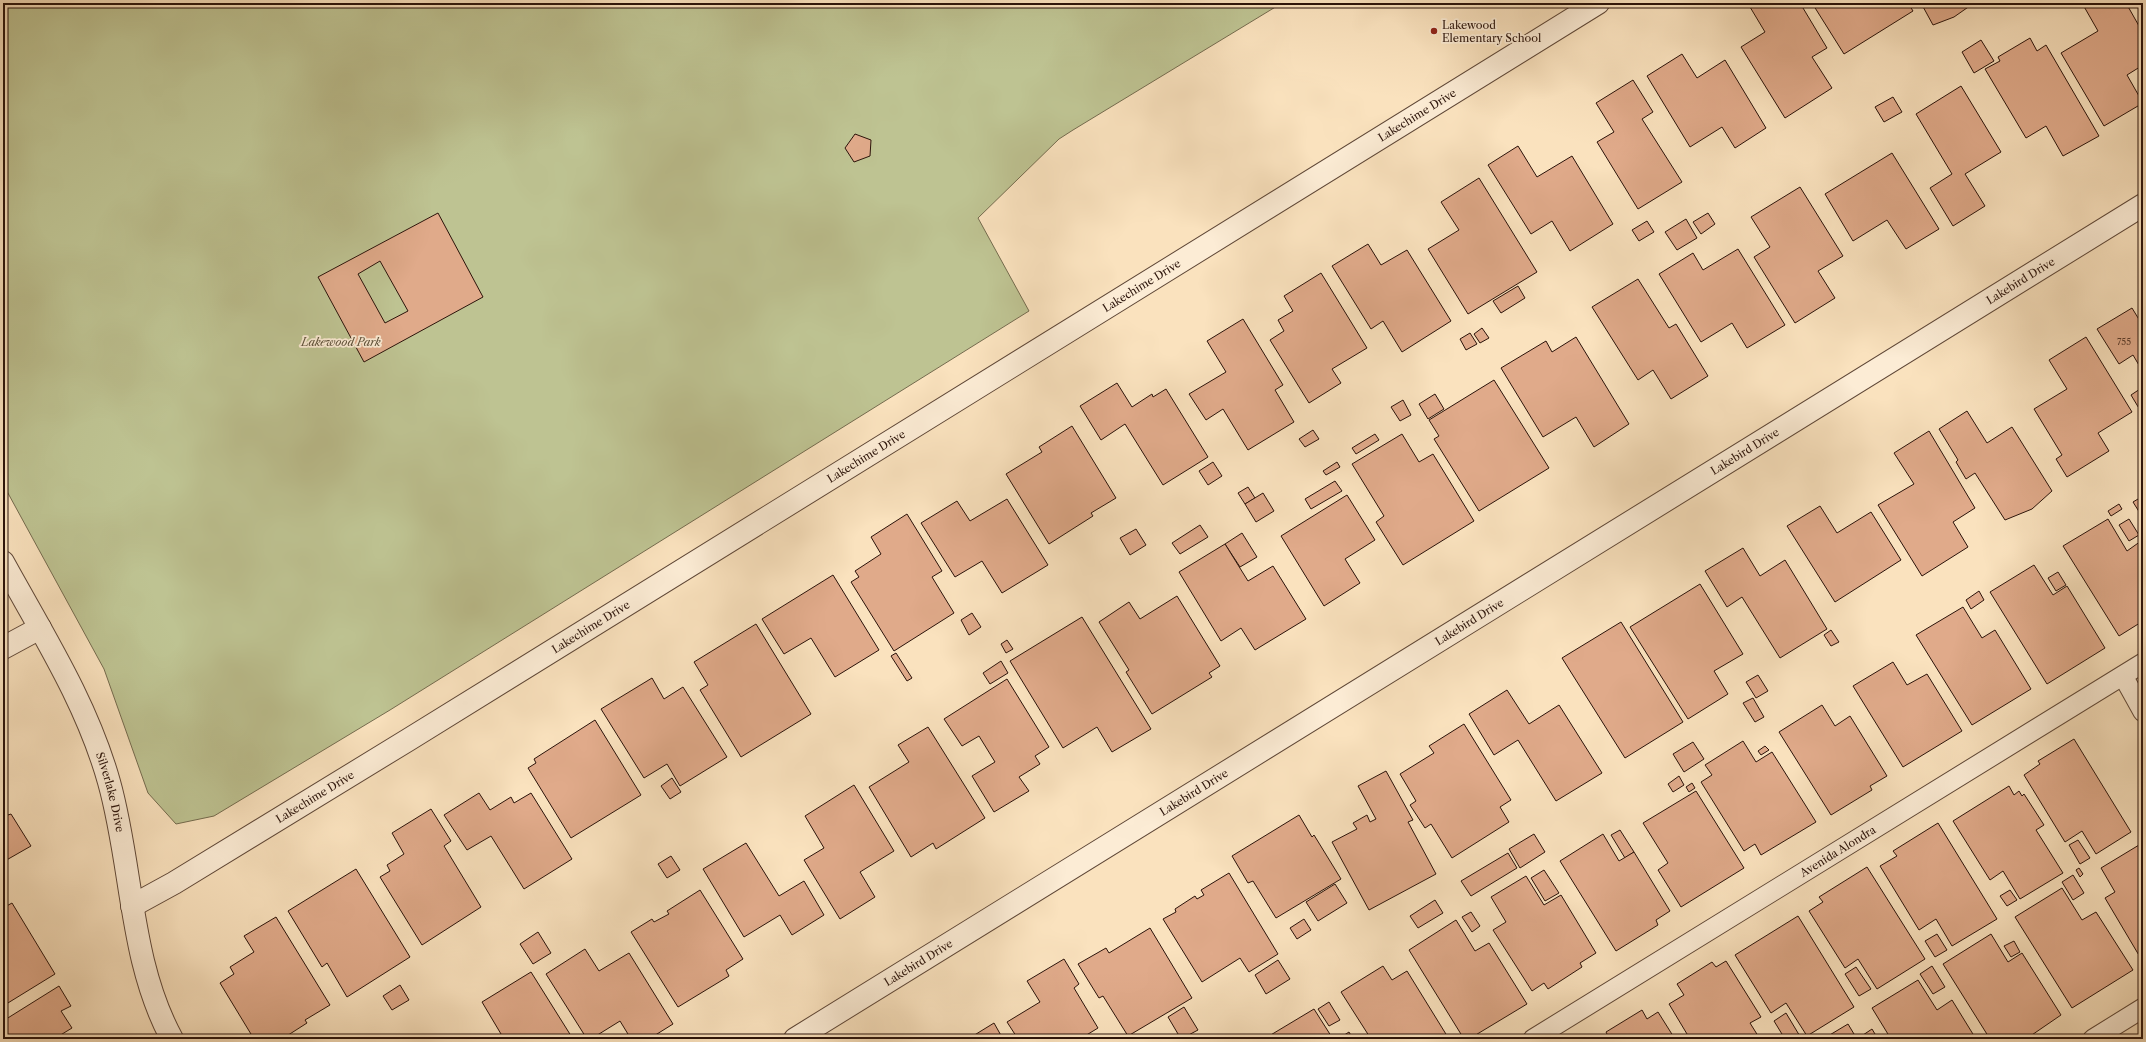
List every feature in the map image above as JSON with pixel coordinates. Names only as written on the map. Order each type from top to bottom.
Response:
[{"type":"street","name":"Lakechime Drive","points":[[132,906],[174,883],[408,740],[1598,3]]},
{"type":"street","name":"Lakebird Drive","points":[[795,1039],[2143,205]]},
{"type":"street","name":"Silverlake Drive","points":[[3,562],[84,711],[99,749],[109,782],[117,818],[141,957],[152,993],[172,1039]]},
{"type":"street","points":[[3,648],[40,628]]},
{"type":"lane","name":"Avenida Alondra","points":[[1533,1039],[2143,663]]},
{"type":"lane","points":[[2123,676],[2143,712]]},
{"type":"lane","points":[[2093,1039],[2143,1008]]},
{"type":"green space","name":"Lakewood Park","points":[[3,3],[1282,3],[1059,139],[978,218],[1029,311],[390,710],[214,816],[176,824],[148,793],[104,669],[3,484]]},
{"type":"building","points":[[1756,3],[1800,3],[1827,48],[1812,57],[1832,88],[1785,118],[1741,47],[1765,32],[1750,7]]},
{"type":"building","points":[[1812,3],[1908,3],[1913,11],[1844,54]]},
{"type":"building","points":[[1921,3],[1974,3],[1954,17],[1933,25]]},
{"type":"building","points":[[2082,3],[2126,3],[2143,33],[2143,65],[2127,75],[2143,103],[2104,126],[2061,53],[2098,31]]},
{"type":"building","points":[[2030,38],[2037,51],[2046,45],[2099,136],[2063,156],[2046,126],[2026,138],[1985,69],[2000,61],[1998,57]]},
{"type":"building","points":[[1981,40],[1994,61],[1974,73],[1962,52]]},
{"type":"building","points":[[1682,54],[1697,78],[1725,60],[1766,128],[1735,148],[1722,127],[1690,147],[1647,76]]},
{"type":"building","points":[[1633,80],[1653,112],[1642,119],[1682,182],[1638,209],[1597,142],[1614,132],[1596,103]]},
{"type":"building","points":[[1961,86],[2001,152],[1965,174],[1985,206],[1953,226],[1930,188],[1952,174],[1916,114]]},
{"type":"building","points":[[1893,97],[1902,112],[1884,122],[1875,107]]},
{"type":"building","points":[[855,134],[871,140],[870,156],[854,162],[845,148]]},
{"type":"building","points":[[1518,146],[1537,177],[1572,156],[1613,224],[1570,251],[1552,221],[1531,234],[1488,165]]},
{"type":"building","points":[[1892,153],[1939,229],[1906,249],[1887,220],[1853,241],[1825,194]]},
{"type":"building","points":[[1479,178],[1537,272],[1468,314],[1428,249],[1459,230],[1441,202]]},
{"type":"building","points":[[1800,187],[1843,256],[1818,271],[1835,298],[1795,323],[1754,257],[1770,247],[1751,217]]},
{"type":"building","points":[[438,213],[483,297],[364,362],[318,277]],"holes":[[[380,261],[408,311],[385,323],[358,274]]]},
{"type":"building","points":[[1708,213],[1715,224],[1701,234],[1693,222]]},
{"type":"building","points":[[1686,219],[1697,238],[1677,250],[1665,232]]},
{"type":"building","points":[[1647,221],[1654,232],[1639,241],[1632,230]]},
{"type":"building","points":[[1368,244],[1381,265],[1407,250],[1451,321],[1402,352],[1383,321],[1371,329],[1332,266]]},
{"type":"building","points":[[1738,249],[1785,325],[1747,348],[1732,323],[1701,342],[1659,274],[1693,253],[1703,270]]},
{"type":"building","points":[[1321,273],[1367,348],[1332,369],[1341,383],[1309,403],[1270,340],[1284,331],[1278,320],[1293,311],[1284,296]]},
{"type":"building","points":[[1638,279],[1669,328],[1676,324],[1708,376],[1671,399],[1653,370],[1638,380],[1592,307]]},
{"type":"building","points":[[1518,286],[1525,298],[1501,313],[1493,301]]},
{"type":"building","points":[[2132,308],[2143,326],[2143,372],[2133,355],[2119,364],[2097,329]]},
{"type":"building","points":[[1243,319],[1283,385],[1275,390],[1294,422],[1248,450],[1223,409],[1206,420],[1189,394],[1226,372],[1207,341]]},
{"type":"building","points":[[1482,328],[1489,338],[1480,343],[1474,334]]},
{"type":"building","points":[[1470,333],[1477,344],[1466,350],[1460,339]]},
{"type":"building","points":[[1576,337],[1629,424],[1594,447],[1576,417],[1543,437],[1501,368],[1546,341],[1552,352]]},
{"type":"building","points":[[2086,337],[2132,412],[2098,433],[2109,451],[2067,477],[2056,459],[2062,455],[2034,409],[2067,389],[2049,360]]},
{"type":"building","points":[[1494,380],[1549,468],[1479,511],[1434,439],[1439,436],[1429,420]]},
{"type":"building","points":[[1117,383],[1132,407],[1152,394],[1153,397],[1166,389],[1208,457],[1163,485],[1125,424],[1101,440],[1080,406]]},
{"type":"building","points":[[2143,387],[2143,415],[2131,395]]},
{"type":"building","points":[[1435,394],[1444,409],[1428,419],[1419,404]]},
{"type":"building","points":[[1403,400],[1411,415],[1400,421],[1391,407]]},
{"type":"building","points":[[1967,411],[1987,443],[2012,427],[2052,491],[2032,509],[2005,520],[1975,473],[1966,479],[1956,462],[1958,460],[1939,429]]},
{"type":"building","points":[[1072,426],[1116,498],[1091,513],[1093,516],[1049,544],[1006,474],[1042,452],[1039,447]]},
{"type":"building","points":[[1313,430],[1319,439],[1305,447],[1299,439]]},
{"type":"building","points":[[1929,431],[1975,508],[1953,522],[1968,547],[1922,576],[1878,505],[1914,484],[1894,453]]},
{"type":"building","points":[[1375,434],[1379,440],[1356,454],[1352,448]]},
{"type":"building","points":[[1402,434],[1419,462],[1433,454],[1474,521],[1403,565],[1376,522],[1384,516],[1352,464]]},
{"type":"building","points":[[1213,462],[1222,476],[1208,485],[1199,471]]},
{"type":"building","points":[[1337,462],[1340,467],[1326,475],[1323,471]]},
{"type":"building","points":[[1335,481],[1342,491],[1311,509],[1305,499]]},
{"type":"building","points":[[1248,487],[1255,498],[1245,504],[1238,493]]},
{"type":"building","points":[[1263,493],[1274,511],[1256,522],[1245,504]]},
{"type":"building","points":[[1347,495],[1375,540],[1345,559],[1360,583],[1324,606],[1281,536]]},
{"type":"building","points":[[2143,496],[2143,518],[2133,502]]},
{"type":"building","points":[[1007,499],[1048,565],[1002,593],[982,561],[955,577],[921,523],[957,501],[970,521]]},
{"type":"building","points":[[2119,504],[2122,509],[2111,516],[2108,511]]},
{"type":"building","points":[[1820,506],[1837,533],[1871,512],[1901,560],[1835,602],[1787,526]]},
{"type":"building","points":[[907,514],[942,571],[932,577],[954,613],[894,651],[851,582],[859,577],[855,571],[881,554],[871,537]]},
{"type":"building","points":[[2108,519],[2127,551],[2141,541],[2143,544],[2143,621],[2119,636],[2063,546]]},
{"type":"building","points":[[2129,519],[2139,535],[2129,541],[2119,525]]},
{"type":"building","points":[[1200,525],[1208,537],[1180,554],[1172,543]]},
{"type":"building","points":[[1136,529],[1146,545],[1130,555],[1120,538]]},
{"type":"building","points":[[1242,533],[1257,557],[1240,567],[1225,544]]},
{"type":"building","points":[[1225,544],[1248,581],[1273,566],[1306,619],[1255,650],[1241,628],[1221,641],[1179,572]]},
{"type":"building","points":[[1743,548],[1760,576],[1785,560],[1827,629],[1780,658],[1742,597],[1727,607],[1705,571]]},
{"type":"building","points":[[2034,565],[2053,595],[2067,586],[2105,648],[2047,684],[1990,592]]},
{"type":"building","points":[[2058,572],[2066,585],[2056,591],[2048,578]]},
{"type":"building","points":[[833,575],[879,650],[835,677],[811,638],[784,654],[762,619]]},
{"type":"building","points":[[1700,584],[1743,654],[1714,671],[1728,694],[1688,719],[1630,627]]},
{"type":"building","points":[[1979,591],[1984,600],[1971,609],[1966,600]]},
{"type":"building","points":[[1177,596],[1220,666],[1209,673],[1212,677],[1152,714],[1126,672],[1129,670],[1099,622],[1129,602],[1140,619]]},
{"type":"building","points":[[1963,607],[1982,638],[1995,630],[2031,689],[1972,725],[1916,635]]},
{"type":"building","points":[[972,613],[981,627],[969,635],[961,620]]},
{"type":"building","points":[[1082,617],[1151,729],[1112,752],[1097,727],[1063,748],[1010,661]]},
{"type":"building","points":[[1621,622],[1683,722],[1625,758],[1562,658]]},
{"type":"building","points":[[756,624],[811,714],[741,757],[700,690],[708,685],[694,662]]},
{"type":"building","points":[[1831,630],[1839,642],[1831,646],[1824,635]]},
{"type":"building","points":[[1007,640],[1013,649],[1006,653],[1001,644]]},
{"type":"building","points":[[896,653],[912,678],[907,681],[891,656]]},
{"type":"building","points":[[1001,661],[1008,673],[990,684],[983,673]]},
{"type":"building","points":[[1893,662],[1907,685],[1927,674],[1962,731],[1903,767],[1853,686]]},
{"type":"building","points":[[1758,675],[1768,691],[1756,698],[1746,682]]},
{"type":"building","points":[[652,678],[664,699],[683,687],[727,757],[680,786],[667,764],[644,778],[601,709]]},
{"type":"building","points":[[1007,679],[1049,747],[1035,756],[1040,764],[1019,777],[1029,791],[994,812],[972,776],[995,762],[979,736],[962,746],[944,719]]},
{"type":"building","points":[[1507,690],[1529,724],[1559,705],[1602,773],[1556,801],[1518,740],[1494,755],[1469,714]]},
{"type":"building","points":[[1753,698],[1764,717],[1755,722],[1743,703]]},
{"type":"building","points":[[1822,705],[1835,726],[1850,716],[1887,776],[1870,786],[1872,790],[1831,815],[1779,732]]},
{"type":"building","points":[[595,720],[641,795],[571,838],[528,768],[536,763],[534,759]]},
{"type":"building","points":[[1464,724],[1511,800],[1500,807],[1509,822],[1452,858],[1431,824],[1425,828],[1410,805],[1416,801],[1400,774],[1434,753],[1429,746]]},
{"type":"building","points":[[928,727],[985,818],[936,849],[933,843],[911,857],[869,787],[909,762],[898,745]]},
{"type":"building","points":[[2074,739],[2131,832],[2096,854],[2082,831],[2065,842],[2024,775],[2040,764],[2038,761]]},
{"type":"building","points":[[1743,741],[1756,762],[1772,752],[1816,822],[1761,855],[1755,844],[1744,851],[1701,782],[1712,775],[1705,765]]},
{"type":"building","points":[[1693,742],[1704,759],[1684,772],[1673,754]]},
{"type":"building","points":[[1765,746],[1769,750],[1761,755],[1758,751]]},
{"type":"building","points":[[1386,771],[1413,820],[1408,822],[1436,874],[1369,910],[1332,842],[1357,829],[1353,823],[1367,815],[1370,822],[1376,819],[1358,786]]},
{"type":"building","points":[[1679,776],[1684,785],[1673,792],[1668,784]]},
{"type":"building","points":[[672,778],[681,792],[670,799],[661,786]]},
{"type":"building","points":[[1692,783],[1695,788],[1689,792],[1686,787]]},
{"type":"building","points":[[854,785],[894,851],[860,872],[875,897],[840,919],[804,860],[824,848],[805,816]]},
{"type":"building","points":[[2009,786],[2014,795],[2019,791],[2022,796],[2024,794],[2044,825],[2036,830],[2063,873],[2020,899],[2003,871],[1990,880],[1953,821]]},
{"type":"building","points":[[1696,791],[1744,868],[1681,907],[1658,870],[1668,863],[1643,823]]},
{"type":"building","points":[[479,793],[490,810],[511,797],[514,803],[531,793],[572,859],[524,889],[491,836],[467,850],[444,815]]},
{"type":"building","points":[[3,807],[8,815],[11,814],[31,846],[3,862]]},
{"type":"building","points":[[431,809],[451,841],[444,846],[481,907],[422,945],[380,877],[390,871],[387,865],[404,854],[392,833]]},
{"type":"building","points":[[1299,815],[1312,837],[1314,835],[1341,879],[1276,918],[1253,881],[1248,883],[1232,856]]},
{"type":"building","points":[[1938,823],[1997,919],[1952,946],[1936,919],[1919,930],[1880,866],[1897,856],[1893,851]]},
{"type":"building","points":[[1620,830],[1634,852],[1625,858],[1611,835]]},
{"type":"building","points":[[1534,834],[1545,852],[1520,868],[1509,849]]},
{"type":"building","points":[[1603,834],[1619,861],[1634,852],[1670,911],[1656,920],[1658,925],[1616,951],[1560,861]]},
{"type":"building","points":[[2078,840],[2090,858],[2080,864],[2069,845]]},
{"type":"building","points":[[746,843],[779,896],[804,881],[824,915],[792,935],[780,915],[744,937],[703,869]]},
{"type":"building","points":[[2139,845],[2143,852],[2143,955],[2140,957],[2105,898],[2115,892],[2101,868]]},
{"type":"building","points":[[1508,853],[1517,868],[1471,896],[1461,881]]},
{"type":"building","points":[[671,856],[680,870],[667,878],[658,864]]},
{"type":"building","points":[[1867,867],[1925,959],[1877,989],[1858,959],[1845,968],[1809,911],[1823,902],[1819,897]]},
{"type":"building","points":[[2079,868],[2083,874],[2080,877],[2076,870]]},
{"type":"building","points":[[356,869],[410,957],[347,997],[327,963],[322,967],[288,911]]},
{"type":"building","points":[[1544,870],[1559,893],[1545,901],[1531,878]]},
{"type":"building","points":[[1229,873],[1278,954],[1249,972],[1240,958],[1202,982],[1163,919],[1176,912],[1175,909],[1195,896],[1197,899],[1204,895],[1201,890]]},
{"type":"building","points":[[2073,875],[2084,893],[2073,900],[2062,882]]},
{"type":"building","points":[[1526,876],[1544,905],[1561,895],[1596,953],[1580,963],[1582,967],[1548,989],[1544,983],[1532,991],[1493,930],[1506,922],[1491,897]]},
{"type":"building","points":[[1335,884],[1347,903],[1318,921],[1306,902]]},
{"type":"building","points":[[2062,888],[2082,920],[2096,912],[2133,970],[2072,1008],[2015,917]]},
{"type":"building","points":[[700,890],[743,959],[726,970],[729,976],[678,1007],[631,932],[652,919],[654,922],[669,914],[667,911]]},
{"type":"building","points":[[2010,890],[2017,900],[2007,906],[2000,896]]},
{"type":"building","points":[[1435,900],[1443,913],[1418,928],[1410,916]]},
{"type":"building","points":[[12,903],[55,974],[3,1006],[3,908]]},
{"type":"building","points":[[1471,912],[1480,926],[1472,932],[1462,917]]},
{"type":"building","points":[[1798,916],[1854,1007],[1807,1036],[1786,1003],[1771,1013],[1735,955]]},
{"type":"building","points":[[276,917],[330,1005],[305,1020],[307,1023],[282,1039],[254,1039],[220,983],[234,974],[230,967],[254,952],[244,936]]},
{"type":"building","points":[[1304,919],[1311,930],[1297,939],[1290,928]]},
{"type":"building","points":[[1456,920],[1475,951],[1489,943],[1527,1004],[1469,1039],[1464,1039],[1409,950]]},
{"type":"building","points":[[1150,928],[1192,998],[1128,1036],[1103,996],[1099,998],[1078,964],[1106,948],[1109,953]]},
{"type":"building","points":[[538,932],[551,953],[533,964],[520,944]]},
{"type":"building","points":[[1937,934],[1947,950],[1935,957],[1925,941]]},
{"type":"building","points":[[1991,934],[2008,962],[2022,953],[2061,1015],[2026,1039],[1990,1039],[1943,964]]},
{"type":"building","points":[[2014,941],[2020,952],[2011,957],[2004,946]]},
{"type":"building","points":[[585,949],[599,971],[629,953],[673,1024],[649,1039],[631,1039],[620,1021],[591,1039],[587,1039],[546,974]]},
{"type":"building","points":[[1064,959],[1079,984],[1074,988],[1098,1028],[1080,1039],[1018,1039],[1007,1022],[1040,1002],[1027,981]]},
{"type":"building","points":[[1278,960],[1290,979],[1266,994],[1255,975]]},
{"type":"building","points":[[1726,961],[1761,1017],[1750,1023],[1760,1039],[1690,1039],[1669,1004],[1684,995],[1677,984],[1712,962],[1716,967]]},
{"type":"building","points":[[1383,966],[1392,980],[1407,971],[1449,1039],[1371,1039],[1341,992]]},
{"type":"building","points":[[1932,966],[1945,987],[1933,994],[1920,974]]},
{"type":"building","points":[[1856,967],[1871,989],[1859,996],[1845,974]]},
{"type":"building","points":[[531,972],[573,1039],[504,1039],[482,1002]]},
{"type":"building","points":[[1918,980],[1937,1010],[1952,1000],[1976,1039],[1891,1039],[1872,1008]]},
{"type":"building","points":[[400,985],[409,1000],[392,1010],[383,996]]},
{"type":"building","points":[[59,986],[71,1006],[61,1011],[72,1028],[54,1039],[6,1039],[3,1034],[3,1021]]},
{"type":"building","points":[[1329,1002],[1340,1020],[1329,1026],[1318,1009]]},
{"type":"building","points":[[1184,1007],[1198,1030],[1181,1039],[1168,1017]]},
{"type":"building","points":[[1314,1009],[1333,1039],[1271,1039],[1269,1036]]},
{"type":"building","points":[[1642,1010],[1647,1019],[1658,1012],[1675,1039],[1599,1039],[1607,1034],[1606,1032]]},
{"type":"building","points":[[1786,1013],[1801,1038],[1785,1039],[1774,1021]]},
{"type":"building","points":[[994,1023],[1003,1039],[968,1039]]},
{"type":"building","points":[[1848,1024],[1857,1039],[1823,1039]]},
{"type":"building","points":[[1872,1029],[1878,1039],[1857,1039]]},
{"type":"building","points":[[1349,1032],[1353,1039],[1338,1039]]},
{"type":"place","name":"Lakewood Elementary School","points":[[1434,31]]}]
